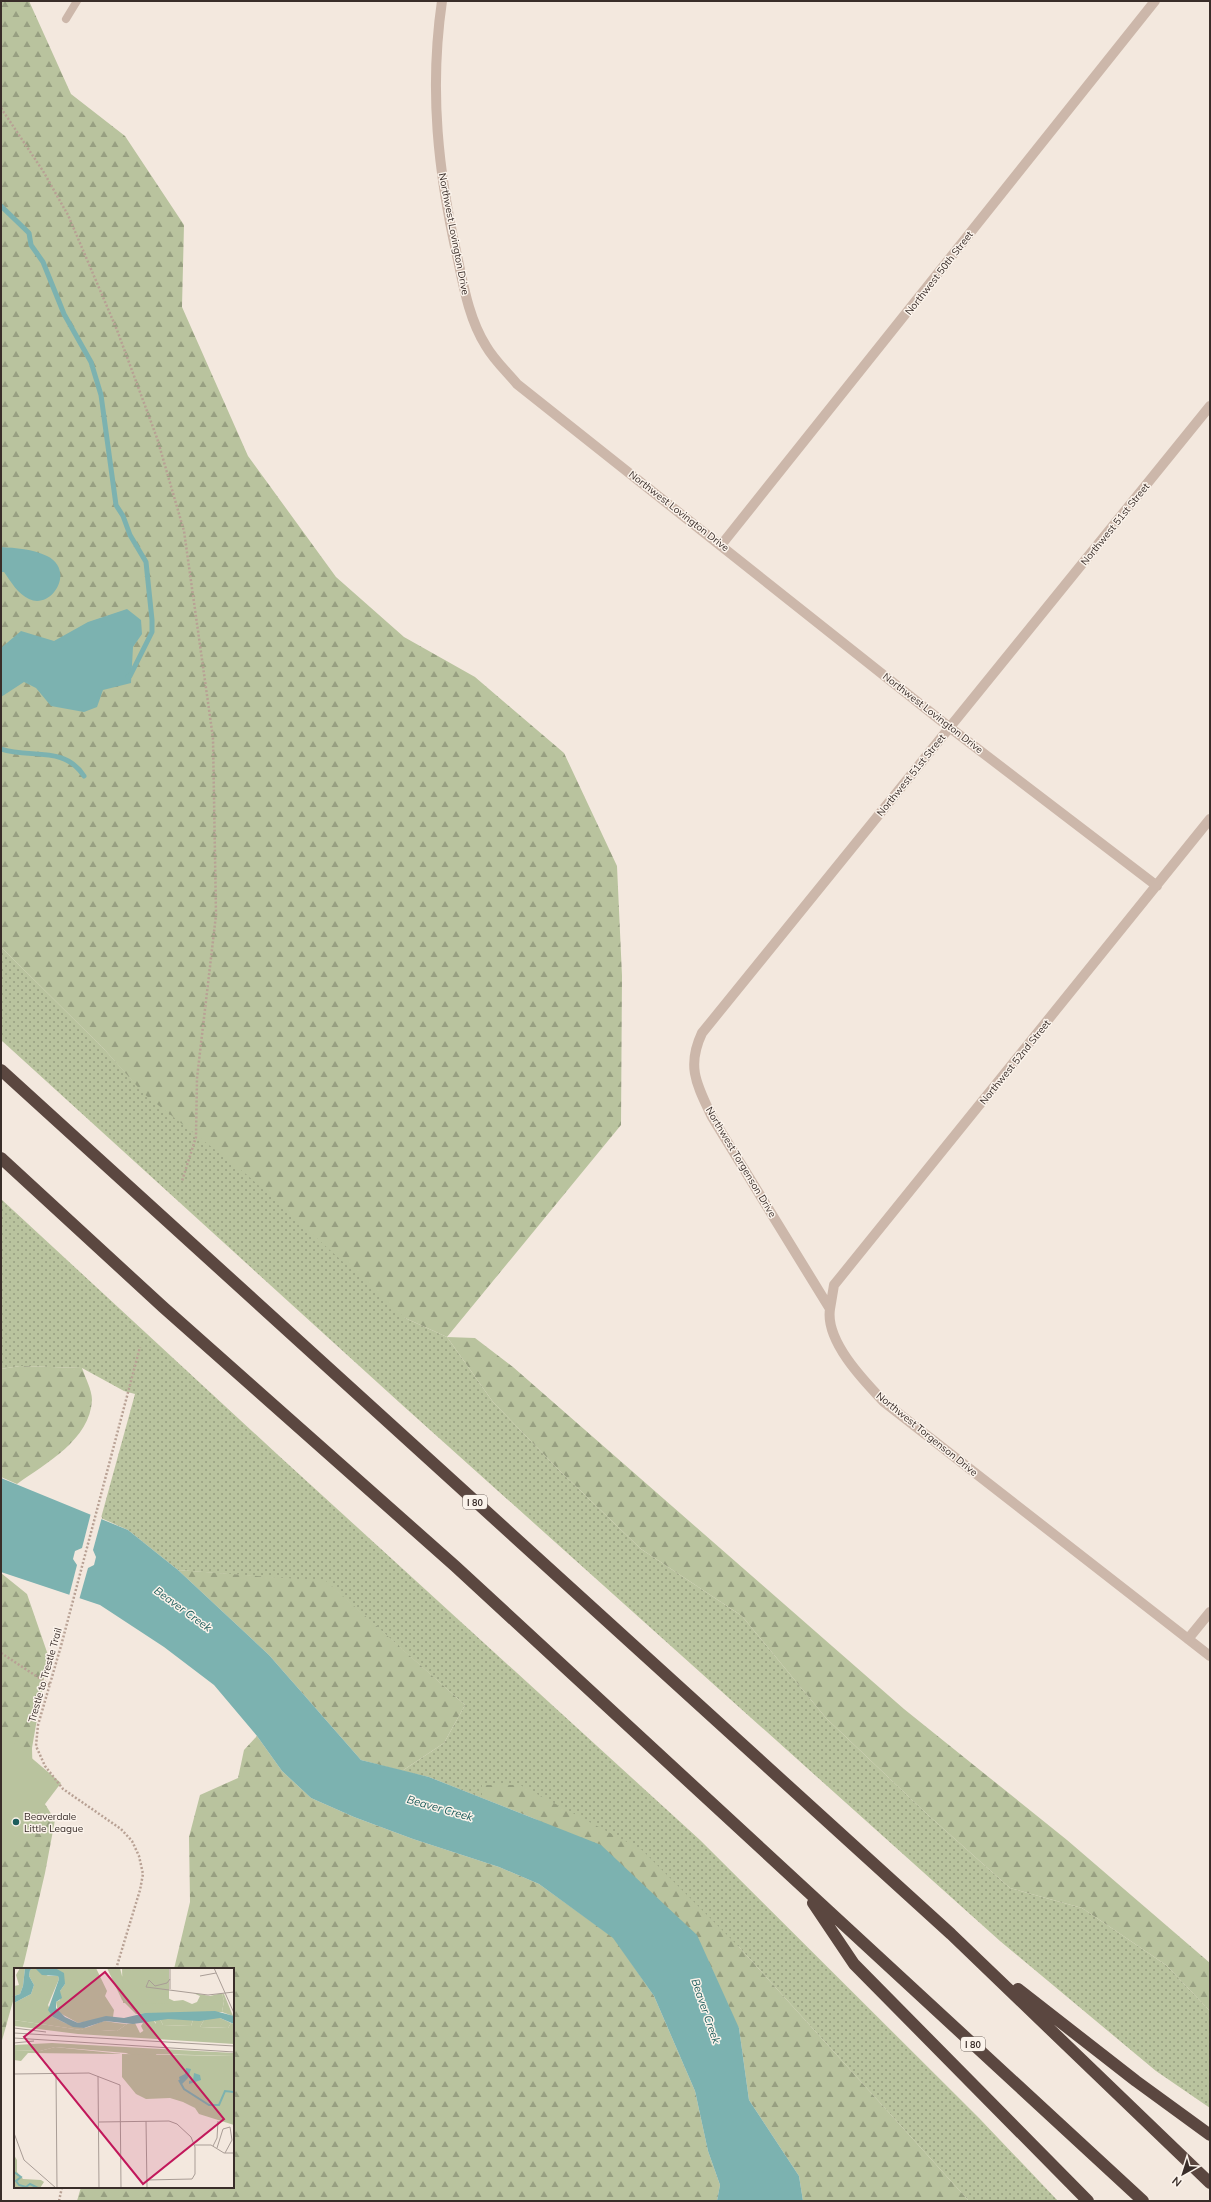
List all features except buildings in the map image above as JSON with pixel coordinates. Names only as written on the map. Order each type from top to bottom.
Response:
[{"type":"highway","name":"I 80","points":[[1,1070],[951,1934],[1210,2183]]},
{"type":"highway","name":"I 80","points":[[1,1158],[163,1307],[455,1566],[1143,2201]]},
{"type":"highway","points":[[802,1887],[854,1964],[1088,2201]]},
{"type":"highway","points":[[951,1934],[1044,2011],[1136,2082],[1210,2135]]},
{"type":"street","name":"Northwest Lovington Drive","points":[[442,1],[437,33],[437,135],[454,243],[466,299],[477,330],[486,347],[517,384],[722,544],[949,727],[1157,886]]},
{"type":"street","name":"Northwest 50th Street","points":[[722,544],[1149,3]]},
{"type":"street","name":"Northwest 51st Street","points":[[705,1100],[697,1084],[693,1065],[695,1048],[702,1033],[1210,406]]},
{"type":"street","name":"Northwest 52nd Street","points":[[830,1309],[834,1285],[1210,820]]},
{"type":"street","name":"Northwest Torgenson Drive","points":[[705,1100],[716,1123],[830,1309],[829,1314],[837,1341],[853,1370],[884,1402],[1210,1656]]},
{"type":"street","points":[[1188,1639],[1210,1612]]},
{"type":"lane","points":[[66,19],[77,1]]},
{"type":"path","points":[[1,108],[43,171],[68,215],[117,330],[157,438],[184,531],[213,738],[216,915],[197,1078],[196,1137],[182,1181]]},
{"type":"path","name":"Trestle to Trestle Trail","points":[[116,1968],[140,1890],[142,1874],[139,1856],[132,1841],[121,1830],[63,1789],[45,1766],[36,1746],[38,1725],[61,1646],[140,1346]]},
{"type":"path","points":[[1,1653],[50,1685]]},
{"type":"path","points":[[59,2201],[62,2188]]},
{"type":"green space","points":[[1,1],[29,1],[71,94],[125,136],[184,225],[182,307],[248,456],[336,577],[404,637],[475,677],[564,753],[617,866],[622,976],[621,1125],[447,1337],[405,1318],[246,1174],[144,1094],[104,1049],[1,947]]},
{"type":"green space","points":[[1,36],[405,1318],[447,1337],[493,1402],[558,1469],[641,1549],[742,1616],[826,1718],[928,1815],[1010,1888],[1082,1908],[1166,1965],[1210,2011],[1210,2108],[1156,2071],[1000,1941],[400,1403],[1,1040],[1,947],[104,1049],[144,1093]]},
{"type":"green space","points":[[1,1199],[278,1455],[700,1840],[979,2118],[1058,2201],[969,2201],[739,1947],[482,1785],[482,1798],[429,1777],[402,1771],[444,1743],[465,1705],[326,1582],[178,1570],[128,1530],[101,1518],[135,1394],[124,1391],[82,1368],[20,1366],[1,1369]]},
{"type":"green space","points":[[447,1337],[475,1338],[513,1367],[904,1709],[1067,1840],[1210,1963],[1210,2011],[1166,1965],[1082,1908],[1010,1888],[928,1815],[826,1718],[742,1616],[641,1549],[558,1469],[493,1402]]},
{"type":"green space","points":[[20,1366],[82,1368],[90,1388],[92,1400],[84,1427],[75,1439],[53,1459],[17,1484],[1,1477],[1,1369]]},
{"type":"green space","points":[[178,1570],[326,1581],[465,1705],[444,1743],[402,1771],[361,1760],[269,1655]]},
{"type":"green space","points":[[1,1573],[27,1594],[48,1655],[32,1748],[33,1785],[55,1820],[45,1873],[24,1963],[22,1968],[14,1968],[14,1998],[1,2044]]},
{"type":"green space","name":"Beaverdale Little League","points":[[1,1732],[61,1783],[1,1862]]},
{"type":"green space","points":[[257,1736],[282,1771],[311,1798],[354,1817],[413,1839],[499,1867],[539,1884],[614,1938],[654,1996],[695,2091],[708,2151],[720,2185],[717,2201],[77,2201],[81,2188],[234,2188],[234,1968],[174,1968],[190,1902],[189,1837],[200,1795],[238,1778],[244,1750]]},
{"type":"green space","points":[[482,1785],[520,1785],[642,1850],[739,1947],[969,2201],[803,2201],[799,2176],[749,2100],[739,2028],[601,1845],[482,1798]]},
{"type":"water","points":[[1,547],[24,549],[47,556],[55,562],[60,570],[58,587],[46,599],[38,601],[25,597],[15,587],[4,572],[1,572]]},
{"type":"water","points":[[127,609],[141,620],[142,634],[133,647],[131,683],[103,690],[97,707],[84,712],[51,706],[36,688],[24,682],[1,697],[1,648],[21,631],[54,641],[88,622]]},
{"type":"water","name":"Beaver Creek","points":[[1,1478],[128,1530],[178,1570],[269,1655],[361,1760],[429,1777],[601,1845],[697,1935],[739,2028],[749,2100],[799,2176],[803,2201],[717,2201],[720,2185],[708,2151],[695,2091],[654,1996],[613,1938],[539,1884],[499,1867],[413,1839],[354,1817],[311,1798],[282,1771],[257,1736],[214,1685],[164,1647],[100,1605],[1,1572]]},
{"type":"pier","points":[[91,1513],[102,1517],[93,1550],[96,1557],[94,1565],[88,1568],[79,1600],[69,1596],[77,1565],[73,1559],[75,1551],[82,1548]]},
{"type":"waterway","points":[[1,206],[29,233],[31,245],[43,262],[64,314],[91,362],[101,395],[116,505],[123,516],[130,535],[146,562],[152,620],[152,632],[130,676],[128,677]]},
{"type":"waterway","points":[[1,749],[12,752],[57,756],[76,766],[84,776]]},
{"type":"place","name":"Beaverdale Little League","points":[[16,1822]]}]
